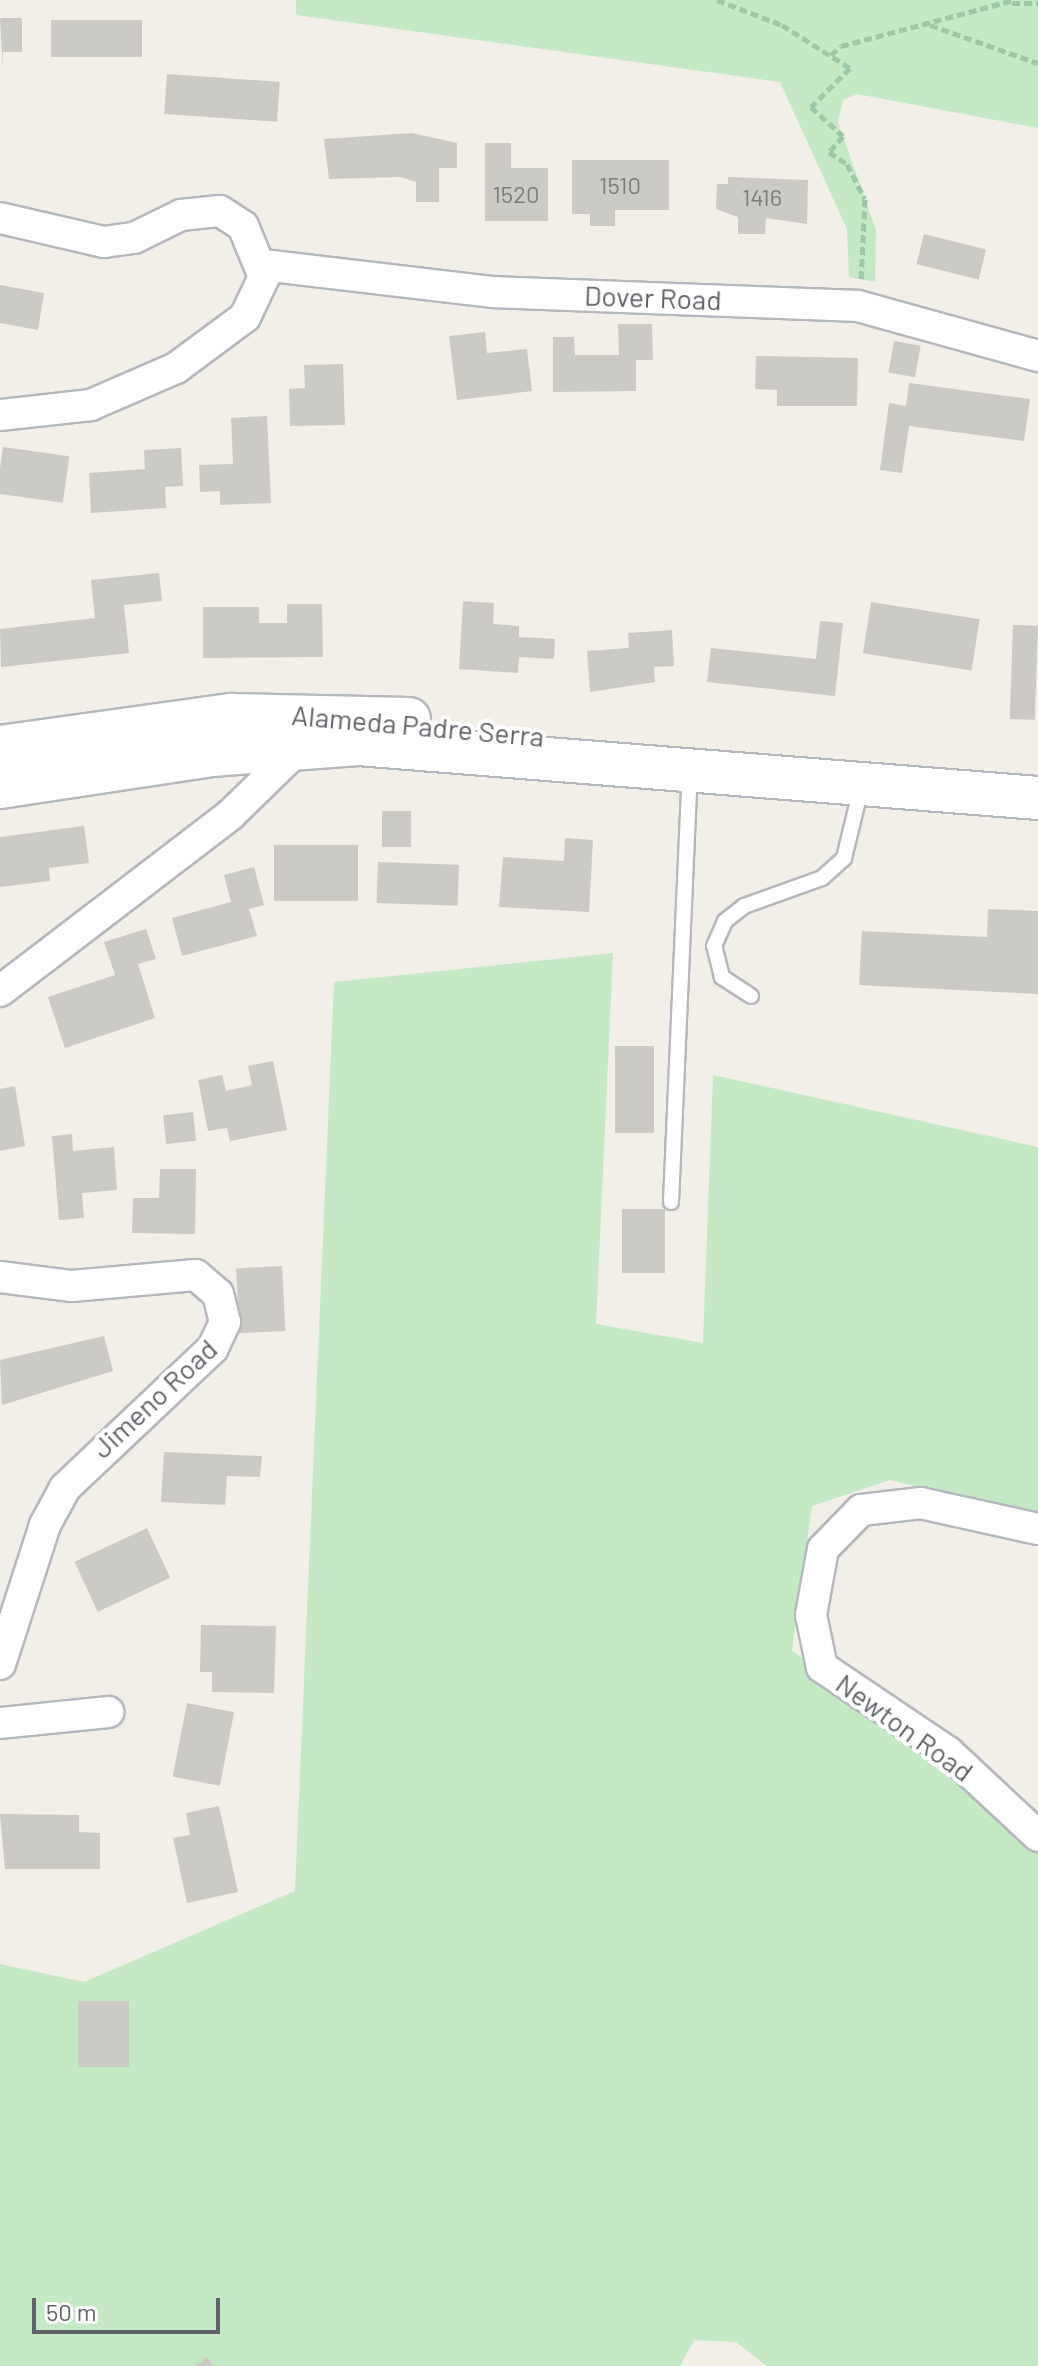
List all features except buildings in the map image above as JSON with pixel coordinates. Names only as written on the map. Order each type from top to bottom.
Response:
[{"type":"street","points":[[0,218],[104,242],[134,238],[181,215],[220,211],[243,226],[263,265],[260,291],[245,317],[176,368],[91,405],[0,415]]},
{"type":"street","name":"Dover Road","points":[[263,265],[493,292],[858,306],[1038,356]]},
{"type":"street","name":"Alameda Padre Serra","points":[[0,747],[177,720],[309,713],[543,734],[690,768]]},
{"type":"street","name":"Alameda Padre Serra","points":[[0,787],[300,747],[380,744],[1038,798]]},
{"type":"street","points":[[0,991],[230,815],[300,747]]},
{"type":"street","name":"Jimeno Road","points":[[0,1277],[72,1286],[196,1275],[218,1294],[225,1322],[213,1348],[65,1488],[45,1525],[0,1664]]},
{"type":"street","name":"Newton Road","points":[[1038,1529],[921,1503],[861,1510],[823,1549],[811,1615],[822,1667],[948,1752],[1038,1836]]},
{"type":"street","points":[[0,1723],[108,1712]]},
{"type":"lane","points":[[671,1202],[690,768]]},
{"type":"lane","points":[[751,996],[722,977],[714,946],[725,921],[744,906],[822,878],[844,858],[861,783]]},
{"type":"path","points":[[717,0],[831,55],[850,70],[811,107],[843,136],[829,152],[847,164],[865,199],[858,306]]},
{"type":"path","points":[[831,55],[1013,1],[1038,3]]},
{"type":"path","points":[[929,25],[1038,63]]},
{"type":"green space","points":[[296,0],[1038,0],[1038,128],[857,94],[843,100],[838,122],[876,230],[875,282],[849,277],[847,229],[780,82],[296,15]]},
{"type":"green space","points":[[613,953],[596,1324],[703,1343],[713,1075],[1038,1147],[1038,1517],[890,1480],[812,1506],[792,1650],[1038,1851],[1038,2366],[767,2366],[736,2342],[694,2340],[680,2366],[0,2366],[0,1964],[84,1982],[295,1891],[334,982]]}]
